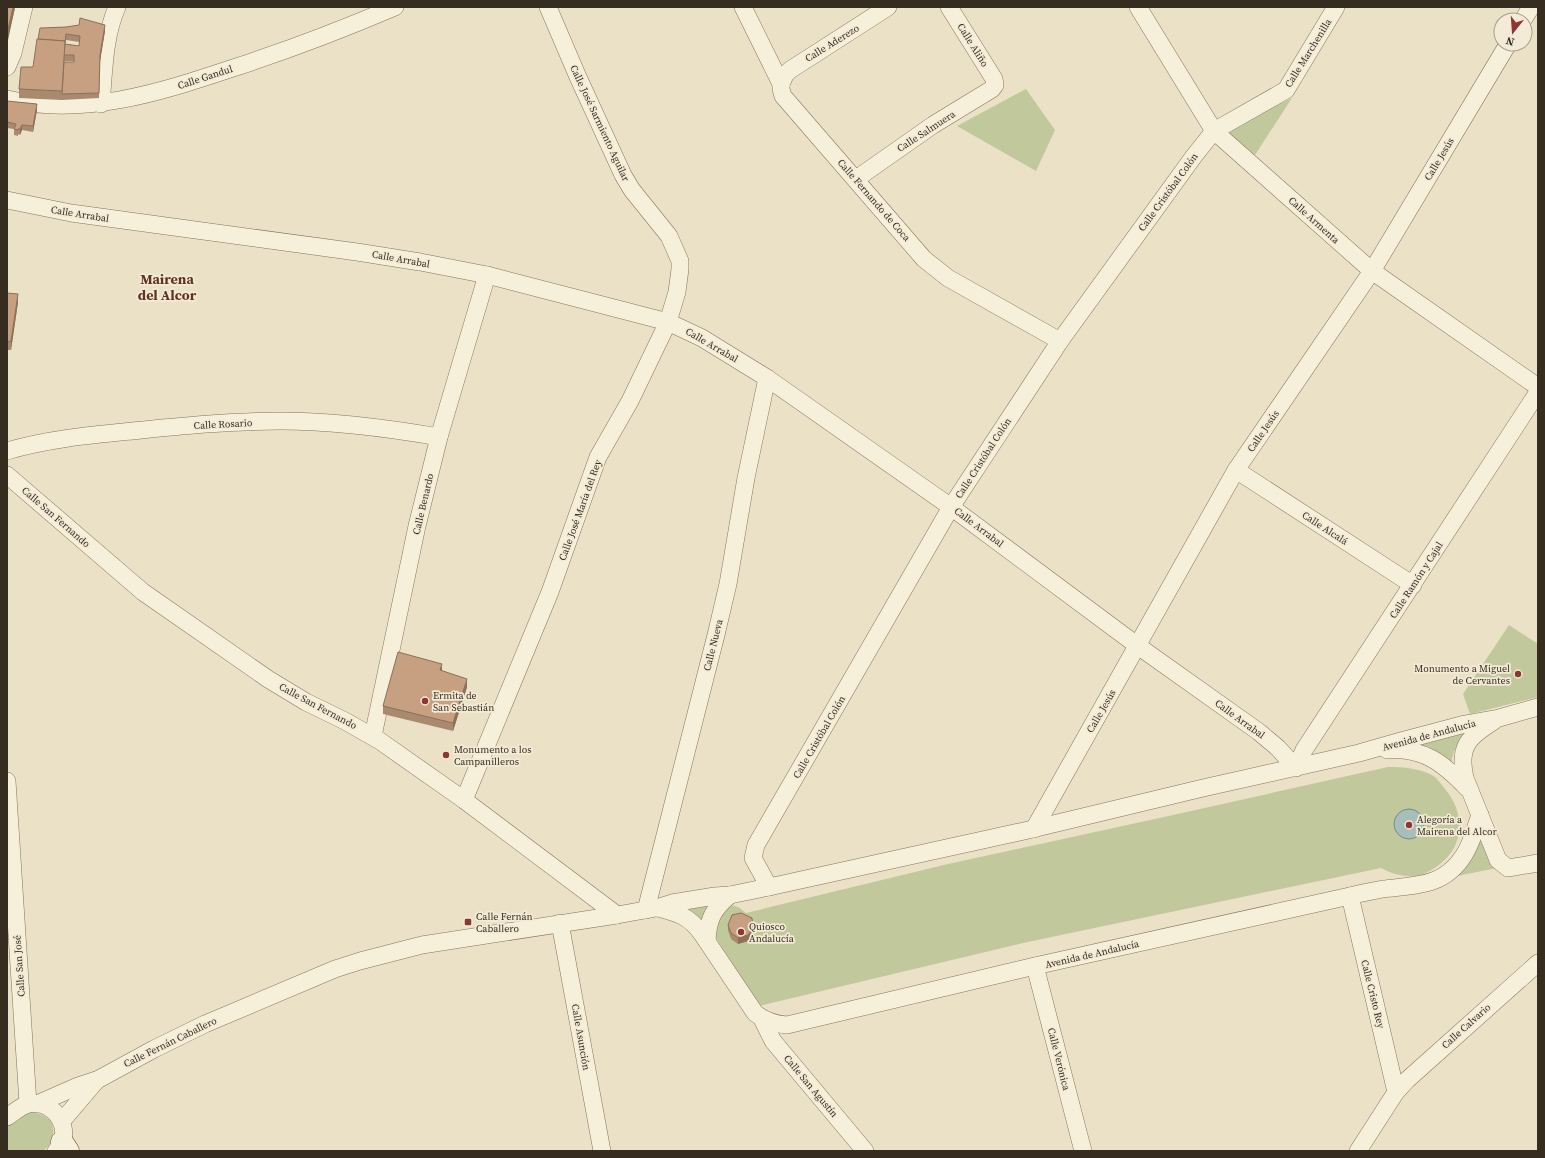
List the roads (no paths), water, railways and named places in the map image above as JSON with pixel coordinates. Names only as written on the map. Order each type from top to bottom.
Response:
[{"type":"street","points":[[7,66],[13,53],[24,7]]},
{"type":"street","points":[[101,104],[105,52],[109,30],[117,7]]},
{"type":"street","name":"Calle Gandul","points":[[7,99],[34,104],[74,106],[101,104],[146,96],[293,48],[395,7]]},
{"type":"street","name":"Calle José Sarmiento Aguilar","points":[[548,7],[622,175],[632,190],[669,236],[680,261],[676,292],[668,322]]},
{"type":"street","name":"Calle Fernando de Coca","points":[[743,7],[782,84],[781,89],[783,96],[856,178],[924,259],[948,278],[1060,341]]},
{"type":"street","name":"Calle Aderezo","points":[[782,84],[785,75],[790,70],[888,7]]},
{"type":"street","name":"Calle Aliño","points":[[949,7],[994,79],[995,84]]},
{"type":"street","name":"Calle Armenta","points":[[1138,7],[1214,131],[1372,271],[1538,387]]},
{"type":"street","name":"Calle Marchenilla","points":[[1214,131],[1286,90],[1336,7]]},
{"type":"street","name":"Calle Jesús","points":[[1034,829],[1236,470],[1372,271],[1503,52]]},
{"type":"street","name":"Calle Salmuera","points":[[856,178],[933,126],[992,89],[995,84]]},
{"type":"street","name":"Calle Cristóbal Colón","points":[[769,887],[753,858],[756,845],[952,507],[1060,341],[1214,131]]},
{"type":"street","name":"Calle Arrabal","points":[[7,200],[71,213],[357,252],[487,276],[668,322],[702,338],[767,378],[952,507],[1138,646],[1259,732],[1278,748],[1296,768]]},
{"type":"street","name":"Calle Benardo","points":[[373,736],[417,526],[439,437],[487,276]]},
{"type":"street","name":"Calle José María del Rey","points":[[464,800],[550,592],[598,457],[630,401],[668,322]]},
{"type":"street","name":"Calle Nueva","points":[[651,909],[728,584],[746,478],[767,378]]},
{"type":"street","name":"Calle Ramón y Cajal","points":[[1296,768],[1304,750],[1538,392]]},
{"type":"street","name":"Calle Rosario","points":[[7,451],[27,446],[103,434],[181,426],[280,421],[336,423],[378,427],[439,437]]},
{"type":"street","name":"Calle Alcalá","points":[[1236,470],[1413,585]]},
{"type":"street","name":"Calle San Fernando","points":[[7,475],[143,592],[268,679],[306,702],[373,736],[464,800],[617,915]]},
{"type":"street","points":[[1538,707],[1499,718],[1481,729],[1467,743],[1463,754],[1462,764],[1470,792],[1495,856],[1502,865],[1508,868],[1538,863]]},
{"type":"street","name":"Avenida de Andalucía","points":[[651,909],[769,887],[1034,829],[1204,788],[1359,754],[1458,726],[1499,718]]},
{"type":"street","name":"Avenida de Andalucía","points":[[1359,754],[1401,749],[1416,751],[1430,756],[1443,765],[1470,792]]},
{"type":"street","name":"Calle San José","points":[[7,790],[32,1104]]},
{"type":"street","name":"Avenida de Andalucía","points":[[762,1019],[778,1025],[796,1023],[1036,966],[1350,896],[1384,889],[1421,886],[1435,881],[1458,865],[1465,854],[1480,815]]},
{"type":"street","points":[[707,942],[708,929],[714,910],[730,895]]},
{"type":"street","name":"Calle Cristo Rey","points":[[1350,896],[1396,1092]]},
{"type":"street","points":[[651,909],[684,916],[698,929],[748,1003],[762,1019]]},
{"type":"street","name":"Calle Fernán Caballero","points":[[7,1117],[32,1104],[99,1078],[205,1024],[335,969],[360,960],[422,945],[651,909]]},
{"type":"street","name":"Calle Asunción","points":[[560,923],[602,1151]]},
{"type":"street","name":"Calle Calvario","points":[[1358,1151],[1396,1092],[1407,1080],[1538,962]]},
{"type":"street","name":"Calle Verónica","points":[[1036,966],[1083,1151]]},
{"type":"street","name":"Calle San Agustín","points":[[762,1019],[773,1041],[865,1151]]},
{"type":"street","points":[[62,1121],[99,1078]]},
{"type":"street","points":[[32,1104],[49,1108],[62,1121],[64,1128],[62,1148]]},
{"type":"water","points":[[1409,809],[1415,810],[1423,818],[1423,830],[1415,838],[1409,839],[1403,838],[1395,830],[1394,824],[1395,818],[1403,810]]},
{"type":"place","name":"Monumento a Miguel de Cervantes","points":[[1518,674]]},
{"type":"place","name":"Ermita de San Sebastián","points":[[425,701]]},
{"type":"place","name":"Monumento a los Campanilleros","points":[[446,755]]},
{"type":"place","name":"Alegoría a Mairena del Alcor","points":[[1409,825]]},
{"type":"place","name":"Calle Fernán Caballero","points":[[468,922]]},
{"type":"place","name":"Quiosco Andalucía","points":[[741,932]]},
{"type":"district","name":"Mairena del Alcor","points":[[167,288]]}]
